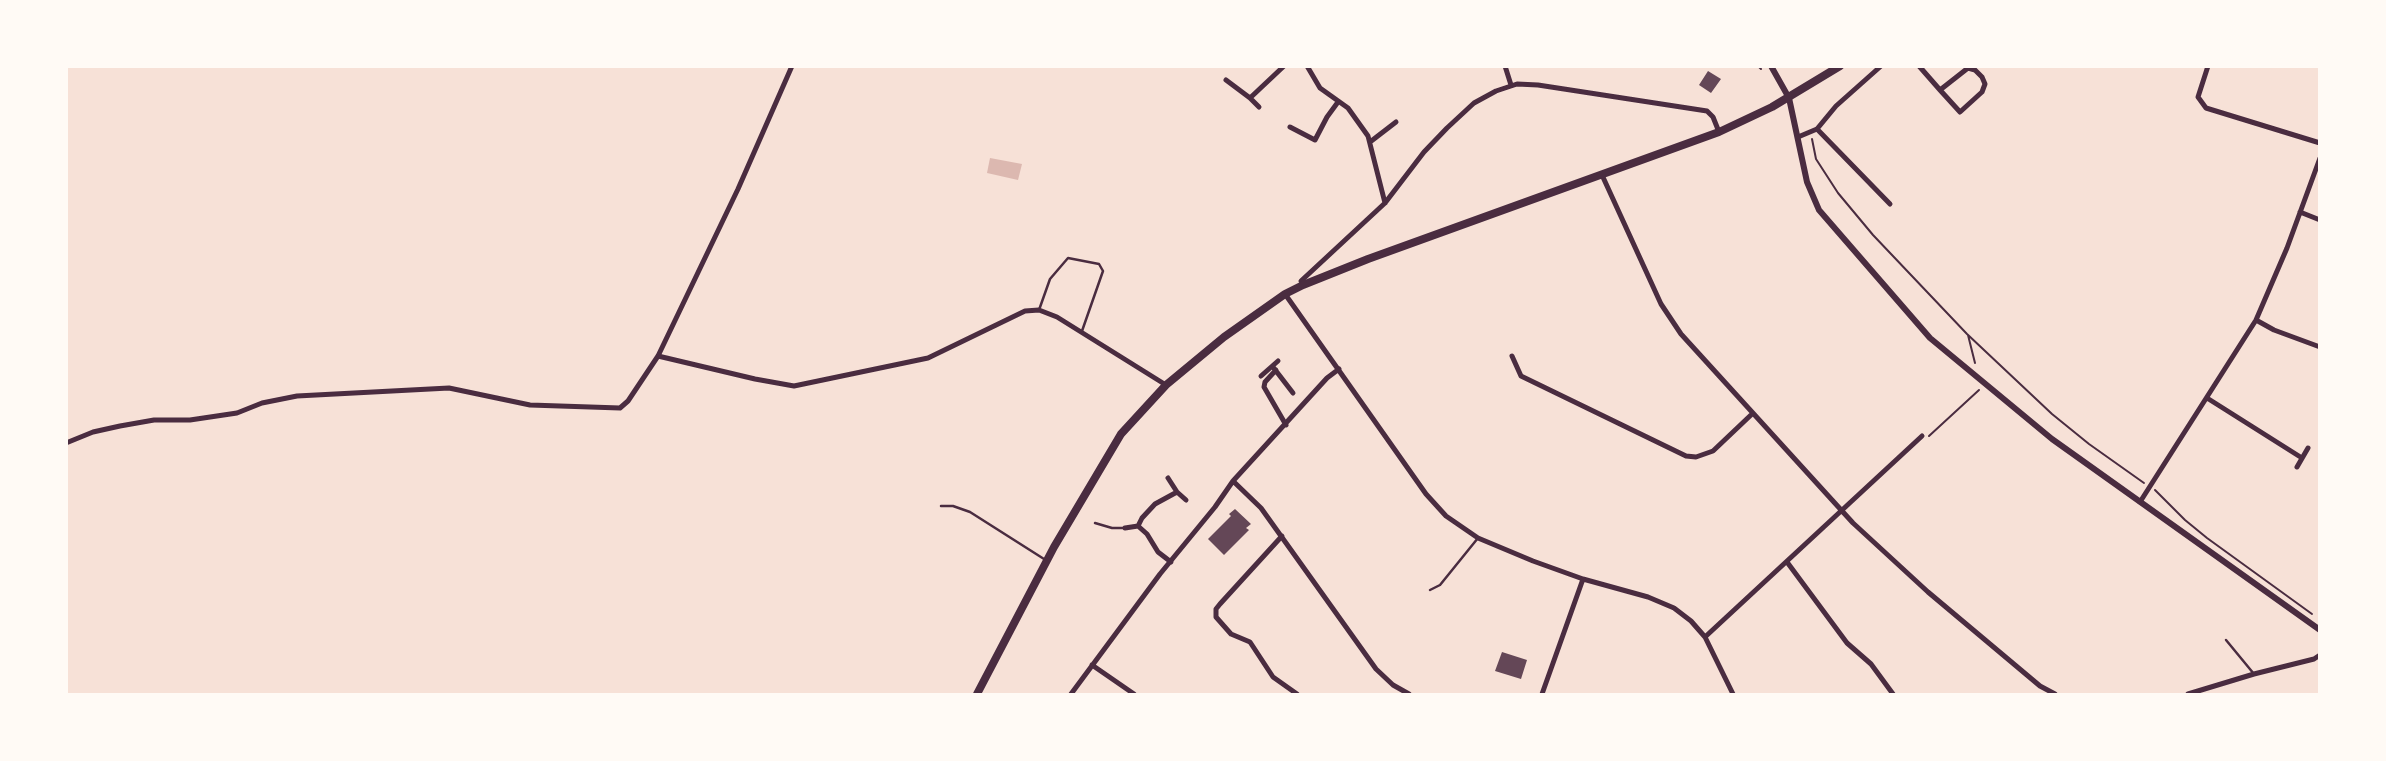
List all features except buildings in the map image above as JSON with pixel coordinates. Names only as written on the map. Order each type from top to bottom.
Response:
[{"type":"main road","points":[[977,695],[1079,501],[1121,434],[1166,385],[1224,337],[1286,293],[1368,259],[1719,132],[1789,98],[1840,66]]},
{"type":"street","points":[[66,443],[93,432],[120,426],[154,420],[190,420],[237,413],[262,403],[297,396],[449,388],[530,405],[620,408],[628,401],[658,356],[738,189],[792,66]]},
{"type":"street","points":[[1250,98],[1284,66]]},
{"type":"street","points":[[1307,66],[1320,88],[1348,108],[1370,142],[1385,203]]},
{"type":"street","points":[[1505,66],[1511,86]]},
{"type":"street","points":[[1771,66],[1789,98],[1807,182],[1819,211],[1930,338],[2052,439],[2319,630]]},
{"type":"street","points":[[1798,137],[1814,130],[1836,106],[1881,66]]},
{"type":"street","points":[[1919,66],[1940,90],[1960,112],[1982,92],[1985,85],[1982,77],[1975,70],[1968,68],[1940,90]]},
{"type":"street","points":[[2208,66],[2198,97],[2206,108],[2319,143]]},
{"type":"street","points":[[1226,80],[1259,107]]},
{"type":"street","points":[[1301,281],[1385,203],[1424,152],[1459,116],[1485,97],[1511,86],[1538,85],[1707,111],[1713,117],[1719,132]]},
{"type":"street","points":[[1290,127],[1315,140],[1338,102]]},
{"type":"street","points":[[1370,142],[1396,122]]},
{"type":"street","points":[[1814,130],[1891,204]]},
{"type":"street","points":[[2140,502],[2256,320],[2319,158]]},
{"type":"street","points":[[1602,174],[1661,304],[1681,334],[1841,510],[1928,592],[2040,686],[2055,695]]},
{"type":"street","points":[[2300,212],[2319,220]]},
{"type":"street","points":[[1286,293],[1437,508],[1478,538],[1583,579],[1648,597],[1674,608],[1691,621],[1705,637],[1734,695]]},
{"type":"street","points":[[658,356],[794,386],[929,358],[1025,311],[1039,310],[1057,317],[1166,385]]},
{"type":"street","points":[[2256,320],[2274,330],[2319,347]]},
{"type":"street","points":[[1512,356],[1521,376],[1686,456],[1702,456],[1713,451],[1752,414]]},
{"type":"street","points":[[1279,361],[1264,387],[1286,425]]},
{"type":"street","points":[[1261,376],[1274,369]]},
{"type":"street","points":[[1274,369],[1293,393]]},
{"type":"street","points":[[1071,695],[1233,481],[1327,378],[1339,369]]},
{"type":"street","points":[[2207,398],[2302,458]]},
{"type":"street","points":[[1705,637],[1922,436]]},
{"type":"street","points":[[2297,467],[2308,448]]},
{"type":"street","points":[[1168,478],[1186,500]]},
{"type":"street","points":[[1233,481],[1261,508],[1376,669],[1409,695]]},
{"type":"street","points":[[1138,526],[1155,504],[1177,492]]},
{"type":"street","points":[[1138,526],[1147,534],[1158,552],[1171,562]]},
{"type":"street","points":[[1125,528],[1138,526]]},
{"type":"street","points":[[1282,537],[1220,604],[1216,609],[1216,617],[1231,634],[1250,642],[1273,677],[1297,695]]},
{"type":"street","points":[[1787,562],[1847,643],[1871,664],[1893,695]]},
{"type":"street","points":[[1542,695],[1583,579]]},
{"type":"street","points":[[2188,695],[2314,659],[2319,655]]},
{"type":"street","points":[[1092,665],[1134,695]]},
{"type":"lane","points":[[1039,310],[1050,279],[1068,257],[1100,264],[1103,271],[1082,333]]},
{"type":"lane","points":[[941,506],[953,506],[970,512],[1047,560]]},
{"type":"lane","points":[[1095,523],[1112,528],[1125,528]]},
{"type":"lane","points":[[1430,590],[1440,585],[1478,538]]},
{"type":"lane","points":[[2226,640],[2254,674]]},
{"type":"path","points":[[1814,130],[1816,159],[1838,193],[1873,235],[1968,334],[2052,414],[2089,444],[2151,486],[2200,532],[2316,617]]},
{"type":"path","points":[[1968,334],[1977,372]]},
{"type":"path","points":[[1929,436],[1979,389]]},
{"type":"shaded area","points":[[990,158],[1022,164],[1018,180],[987,173]]}]
